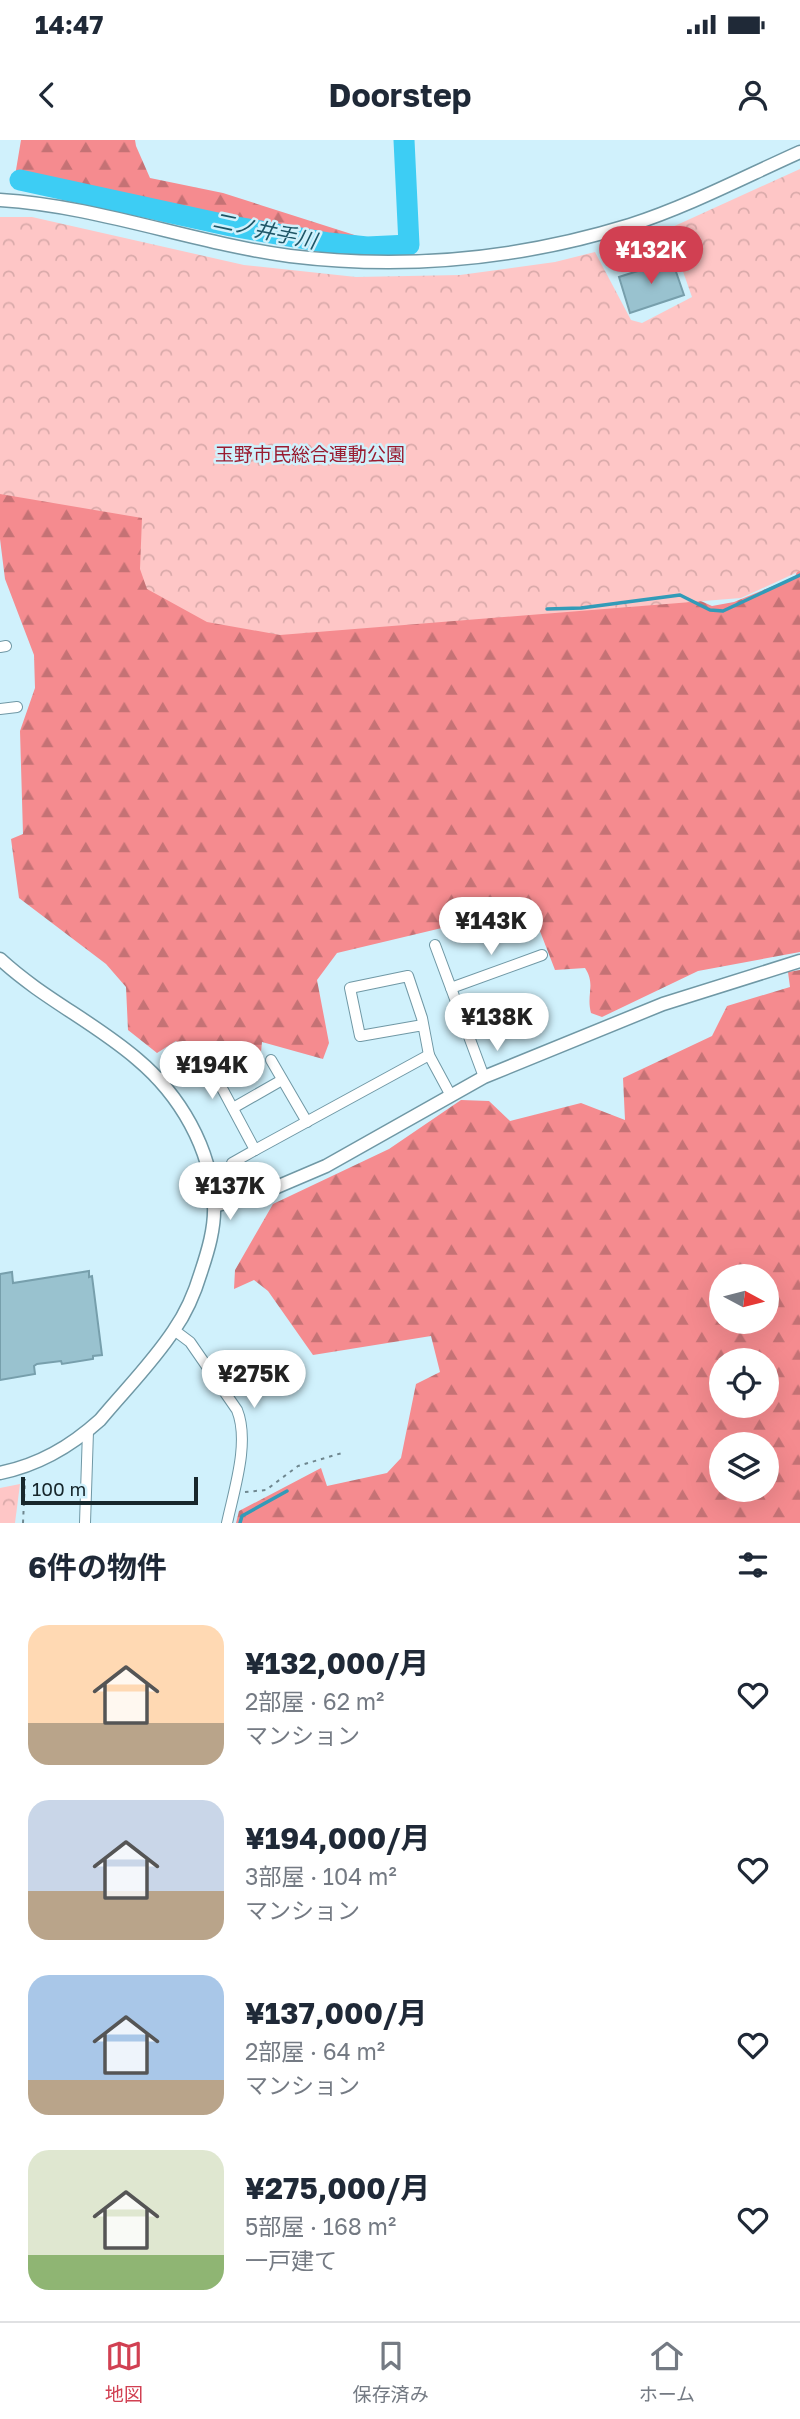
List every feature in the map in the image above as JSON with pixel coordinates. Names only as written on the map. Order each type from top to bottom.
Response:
[{"type":"street","points":[[0,200],[36,202],[290,256],[391,262],[459,260],[521,252],[631,224],[686,204],[800,152]]},
{"type":"street","points":[[0,709],[17,707]]},
{"type":"street","points":[[435,945],[484,1077]]},
{"type":"street","points":[[451,988],[542,955]]},
{"type":"street","points":[[0,960],[36,990],[125,1049],[156,1078],[187,1116],[198,1136],[211,1183],[214,1206],[206,1257],[187,1308],[174,1330],[88,1431],[58,1452],[23,1468],[0,1473]]},
{"type":"street","points":[[214,1206],[265,1192],[326,1166],[484,1077],[663,1004],[800,961]]},
{"type":"street","points":[[423,1025],[360,1036],[350,988],[408,976],[423,1025],[429,1055],[450,1094]]},
{"type":"street","points":[[232,1163],[429,1055]]},
{"type":"street","points":[[271,1060],[307,1122]]},
{"type":"street","points":[[156,1078],[216,1077],[255,1150]]},
{"type":"street","points":[[233,1108],[282,1080]]},
{"type":"street","points":[[174,1330],[190,1342],[237,1410],[241,1420],[243,1440],[228,1523]]},
{"type":"street","points":[[85,1523],[88,1431]]},
{"type":"path","points":[[234,1493],[266,1490],[298,1466],[342,1453]]},
{"type":"path","points":[[23,1468],[26,1482],[23,1523]]},
{"type":"green space","points":[[21,140],[135,140],[150,178],[223,193],[364,238],[360,247],[249,237],[14,182]]},
{"type":"green space","name":"玉野市民総合運動公園","points":[[800,169],[800,571],[741,598],[280,635],[207,622],[147,589],[140,569],[142,518],[0,494],[0,217],[32,217],[244,265],[356,277],[460,275],[555,262],[595,252],[631,320],[642,323],[692,297],[668,229]]},
{"type":"green space","points":[[0,440],[674,589],[712,606],[734,602],[795,577],[800,563],[800,952],[698,971],[602,1017],[591,1013],[590,980],[585,968],[555,970],[538,926],[467,922],[337,953],[317,980],[329,1043],[323,1059],[262,1042],[261,1052],[229,1072],[218,1073],[195,1070],[197,1057],[176,1041],[157,1053],[128,1030],[126,987],[106,964],[19,898],[11,839],[23,834],[20,731],[35,688],[34,655],[5,579],[0,539]]},
{"type":"green space","points":[[800,970],[800,1523],[236,1523],[239,1511],[321,1468],[327,1486],[387,1473],[401,1458],[416,1384],[440,1372],[431,1336],[313,1355],[268,1291],[254,1280],[234,1289],[235,1270],[273,1204],[389,1149],[461,1100],[489,1101],[510,1121],[581,1103],[625,1120],[623,1078],[712,1036],[727,1006],[790,987],[788,972]]},
{"type":"green space","points":[[20,1484],[15,1523],[0,1523],[0,1488]]},
{"type":"building","points":[[672,260],[684,295],[630,313],[619,277]]},
{"type":"building","points":[[89,1271],[89,1277],[92,1276],[102,1355],[62,1364],[61,1361],[37,1364],[34,1366],[35,1374],[0,1380],[0,1274],[12,1272],[13,1283]]},
{"type":"waterway","name":"二ノ井手川","points":[[20,180],[231,226],[329,243],[367,247],[409,245],[404,140]]},
{"type":"waterway","points":[[547,609],[581,608],[680,595],[710,610],[723,611],[800,575]]},
{"type":"waterway","points":[[240,1523],[242,1516],[287,1491]]}]
